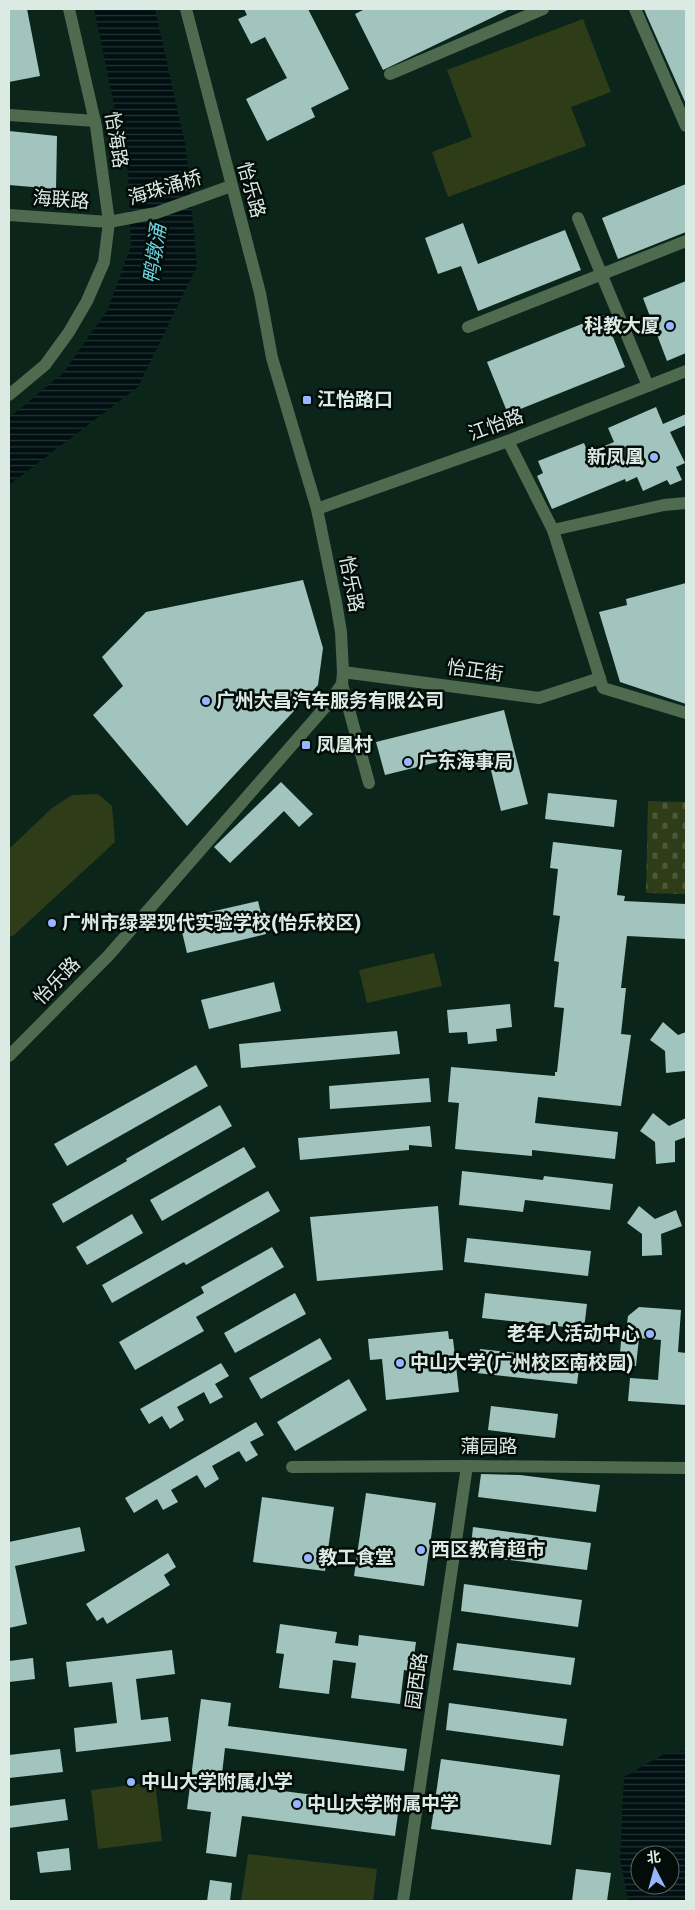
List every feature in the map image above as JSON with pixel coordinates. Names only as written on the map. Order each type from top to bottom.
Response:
[{"type":"street","name":"怡海路","points":[[9,395],[45,365],[69,332],[87,301],[104,262],[109,222],[95,121],[69,9]]},
{"type":"street","name":"怡乐路","points":[[9,1056],[108,955],[327,705],[343,678],[341,632],[317,509],[272,358],[260,293],[230,186],[186,9]]},
{"type":"street","points":[[390,74],[542,9]]},
{"type":"street","points":[[635,9],[686,126]]},
{"type":"street","points":[[9,115],[95,121]]},
{"type":"street","name":"海珠涌桥","points":[[109,222],[156,213],[230,186]]},
{"type":"street","name":"海联路","points":[[9,215],[109,222]]},
{"type":"street","points":[[578,218],[648,386]]},
{"type":"street","points":[[468,327],[686,241]]},
{"type":"street","name":"江怡路","points":[[317,509],[508,441],[686,371]]},
{"type":"street","points":[[508,441],[553,530],[603,688],[686,713]]},
{"type":"street","points":[[553,530],[664,505],[686,497]]},
{"type":"street","points":[[664,505],[686,503]]},
{"type":"street","points":[[343,678],[369,783]]},
{"type":"street","name":"怡正街","points":[[343,678],[538,698],[600,678]]},
{"type":"street","name":"园西路","points":[[404,1901],[467,1466]]},
{"type":"street","name":"蒲园路","points":[[292,1467],[686,1468]]},
{"type":"green space","points":[[583,19],[611,92],[571,107],[586,146],[448,197],[432,152],[472,137],[447,70]]},
{"type":"green space","points":[[98,794],[112,806],[115,842],[14,935],[9,937],[9,849],[52,808],[72,795]]},
{"type":"green space","points":[[648,801],[686,802],[686,894],[646,893]]},
{"type":"green space","points":[[434,953],[442,986],[367,1003],[359,970]]},
{"type":"green space","points":[[155,1782],[162,1841],[98,1849],[91,1790]]},
{"type":"green space","points":[[248,1854],[377,1869],[373,1901],[241,1901]]},
{"type":"water","name":"鸭墩涌","points":[[94,9],[155,9],[186,148],[197,266],[138,387],[9,485],[9,418],[64,372],[108,309],[131,246],[128,171]]},
{"type":"water","points":[[686,1751],[686,1901],[628,1901],[620,1858],[624,1777],[666,1753]]},
{"type":"building","points":[[9,9],[27,9],[40,76],[9,82]]},
{"type":"building","points":[[244,9],[308,9],[349,89],[311,108],[315,117],[267,141],[246,99],[287,78],[265,37],[251,44],[238,19],[247,15]]},
{"type":"building","points":[[365,9],[510,9],[383,70],[355,14]]},
{"type":"building","points":[[644,9],[686,9],[686,104],[646,14]]},
{"type":"building","points":[[9,131],[57,136],[56,189],[9,185]]},
{"type":"building","points":[[686,184],[686,232],[618,259],[602,218]]},
{"type":"building","points":[[463,223],[478,264],[565,230],[581,270],[478,311],[461,266],[438,274],[425,238]]},
{"type":"building","name":"科教大厦","points":[[686,281],[686,353],[667,361],[643,298]]},
{"type":"building","points":[[604,315],[625,367],[508,414],[487,362]]},
{"type":"building","name":"新凤凰","points":[[656,407],[663,424],[686,414],[686,425],[670,432],[685,463],[676,467],[682,480],[670,485],[667,480],[643,491],[637,477],[626,482],[625,479],[552,509],[537,476],[543,473],[538,461],[584,443],[588,453],[614,442],[608,428]]},
{"type":"building","name":"广州大昌汽车服务有限公司","points":[[303,580],[323,648],[318,685],[187,826],[93,715],[123,686],[102,657],[146,612]]},
{"type":"building","points":[[686,583],[686,704],[620,682],[599,612],[627,605],[626,599]]},
{"type":"building","name":"广东海事局","points":[[504,710],[528,804],[501,811],[486,750],[385,775],[376,742]]},
{"type":"building","points":[[281,782],[313,814],[299,827],[284,811],[230,863],[214,847]]},
{"type":"building","points":[[548,793],[617,800],[614,827],[545,819]]},
{"type":"building","points":[[553,842],[622,850],[617,895],[625,896],[624,901],[686,904],[686,939],[627,936],[621,988],[626,988],[621,1034],[631,1035],[621,1106],[538,1097],[535,1123],[618,1132],[615,1159],[532,1150],[532,1156],[455,1149],[459,1103],[448,1102],[451,1067],[555,1076],[555,1072],[557,1072],[564,1008],[554,1007],[559,962],[554,961],[560,916],[553,915],[558,869],[550,868]]},
{"type":"building","points":[[258,901],[266,934],[187,953],[179,919]]},
{"type":"building","points":[[274,982],[281,1011],[209,1029],[201,1000]]},
{"type":"building","points":[[510,1004],[512,1027],[496,1029],[497,1041],[468,1044],[467,1032],[449,1033],[447,1010]]},
{"type":"building","points":[[663,1022],[678,1035],[686,1032],[685,1071],[666,1073],[665,1051],[650,1040]]},
{"type":"building","points":[[397,1031],[400,1054],[241,1068],[239,1044]]},
{"type":"building","points":[[196,1065],[208,1086],[67,1166],[54,1144]]},
{"type":"building","points":[[429,1078],[431,1102],[330,1109],[329,1086]]},
{"type":"building","points":[[220,1105],[232,1126],[63,1223],[52,1204]]},
{"type":"building","points":[[653,1113],[669,1126],[686,1118],[686,1137],[675,1141],[675,1162],[656,1164],[655,1142],[640,1131]]},
{"type":"building","points":[[430,1126],[432,1147],[409,1145],[409,1150],[300,1160],[298,1138]]},
{"type":"building","points":[[244,1147],[256,1167],[162,1221],[150,1200]]},
{"type":"building","points":[[462,1171],[543,1180],[544,1176],[613,1184],[610,1210],[525,1200],[523,1212],[459,1205]]},
{"type":"building","points":[[268,1191],[280,1211],[186,1265],[184,1262],[112,1303],[102,1285]]},
{"type":"building","points":[[438,1206],[443,1270],[317,1281],[310,1217]]},
{"type":"building","points":[[639,1206],[655,1219],[676,1210],[682,1226],[661,1234],[662,1255],[642,1256],[642,1234],[627,1223]]},
{"type":"building","points":[[132,1214],[143,1233],[87,1265],[76,1247]]},
{"type":"building","points":[[467,1238],[591,1251],[588,1276],[464,1262]]},
{"type":"building","points":[[272,1247],[284,1267],[196,1317],[204,1331],[135,1370],[119,1342],[204,1293],[201,1287]]},
{"type":"building","points":[[295,1293],[306,1314],[235,1353],[224,1333]]},
{"type":"building","points":[[485,1293],[587,1304],[584,1329],[482,1318]]},
{"type":"building","points":[[639,1307],[681,1310],[678,1352],[686,1353],[686,1405],[628,1401],[630,1378],[658,1380],[661,1340],[639,1338],[636,1366],[619,1365],[622,1330],[626,1330],[628,1316]]},
{"type":"building","points":[[448,1331],[449,1339],[453,1339],[459,1392],[386,1400],[382,1359],[370,1360],[368,1339]]},
{"type":"building","points":[[320,1338],[332,1359],[261,1399],[249,1378]]},
{"type":"building","points":[[480,1349],[580,1360],[577,1384],[477,1373]]},
{"type":"building","points":[[221,1363],[229,1376],[215,1384],[223,1397],[210,1404],[204,1392],[177,1407],[184,1420],[170,1429],[162,1416],[149,1424],[140,1409]]},
{"type":"building","points":[[349,1379],[367,1410],[295,1451],[277,1422]]},
{"type":"building","points":[[491,1406],[558,1414],[555,1438],[488,1430]]},
{"type":"building","points":[[256,1422],[264,1435],[250,1442],[258,1455],[246,1462],[239,1451],[212,1466],[219,1479],[205,1488],[197,1475],[171,1490],[178,1502],[163,1510],[157,1499],[134,1513],[125,1498]]},
{"type":"building","points":[[481,1474],[520,1475],[600,1485],[596,1512],[478,1497]]},
{"type":"building","points":[[366,1493],[436,1503],[424,1586],[354,1576]]},
{"type":"building","points":[[262,1497],[334,1507],[325,1571],[253,1562]]},
{"type":"building","points":[[80,1527],[85,1551],[15,1566],[27,1624],[9,1628],[9,1542]]},
{"type":"building","points":[[473,1527],[591,1543],[587,1570],[470,1555]]},
{"type":"building","points":[[168,1553],[176,1567],[164,1575],[170,1585],[107,1624],[103,1617],[97,1621],[86,1604]]},
{"type":"building","points":[[464,1584],[582,1600],[578,1627],[461,1611]]},
{"type":"building","points":[[280,1624],[337,1632],[335,1643],[358,1646],[359,1635],[416,1642],[412,1671],[404,1670],[400,1704],[351,1698],[356,1663],[333,1660],[329,1694],[279,1688],[284,1654],[276,1653]]},
{"type":"building","points":[[457,1643],[575,1658],[571,1685],[453,1670]]},
{"type":"building","points":[[172,1650],[175,1674],[136,1679],[141,1720],[168,1717],[171,1741],[76,1752],[74,1728],[117,1723],[112,1682],[69,1687],[66,1662]]},
{"type":"building","points":[[33,1658],[35,1679],[9,1682],[9,1661]]},
{"type":"building","points":[[201,1699],[231,1703],[228,1726],[407,1749],[404,1771],[225,1748],[221,1783],[399,1806],[395,1836],[242,1816],[236,1857],[206,1853],[211,1812],[187,1809]]},
{"type":"building","points":[[449,1703],[567,1719],[563,1746],[446,1730]]},
{"type":"building","points":[[60,1749],[63,1772],[9,1778],[9,1755]]},
{"type":"building","points":[[441,1759],[560,1775],[551,1845],[431,1829]]},
{"type":"building","points":[[65,1799],[68,1820],[9,1828],[9,1806]]},
{"type":"building","points":[[69,1848],[71,1870],[40,1873],[37,1852]]},
{"type":"building","points":[[576,1869],[611,1873],[607,1901],[572,1901]]},
{"type":"building","points":[[210,1880],[232,1883],[230,1901],[207,1901]]},
{"type":"place","name":"科教大厦","points":[[670,326]]},
{"type":"place","name":"江怡路口","points":[[307,400]]},
{"type":"place","name":"新凤凰","points":[[654,457]]},
{"type":"place","name":"广州大昌汽车服务有限公司","points":[[206,701]]},
{"type":"place","name":"凤凰村","points":[[306,745]]},
{"type":"place","name":"广东海事局","points":[[408,762]]},
{"type":"place","name":"广州市绿翠现代实验学校(怡乐校区)","points":[[52,923]]},
{"type":"place","name":"老年人活动中心","points":[[650,1334]]},
{"type":"place","name":"中山大学(广州校区南校园)","points":[[400,1363]]},
{"type":"place","name":"西区教育超市","points":[[421,1550]]},
{"type":"place","name":"教工食堂","points":[[308,1558]]},
{"type":"place","name":"中山大学附属小学","points":[[131,1782]]},
{"type":"place","name":"中山大学附属中学","points":[[297,1804]]}]
